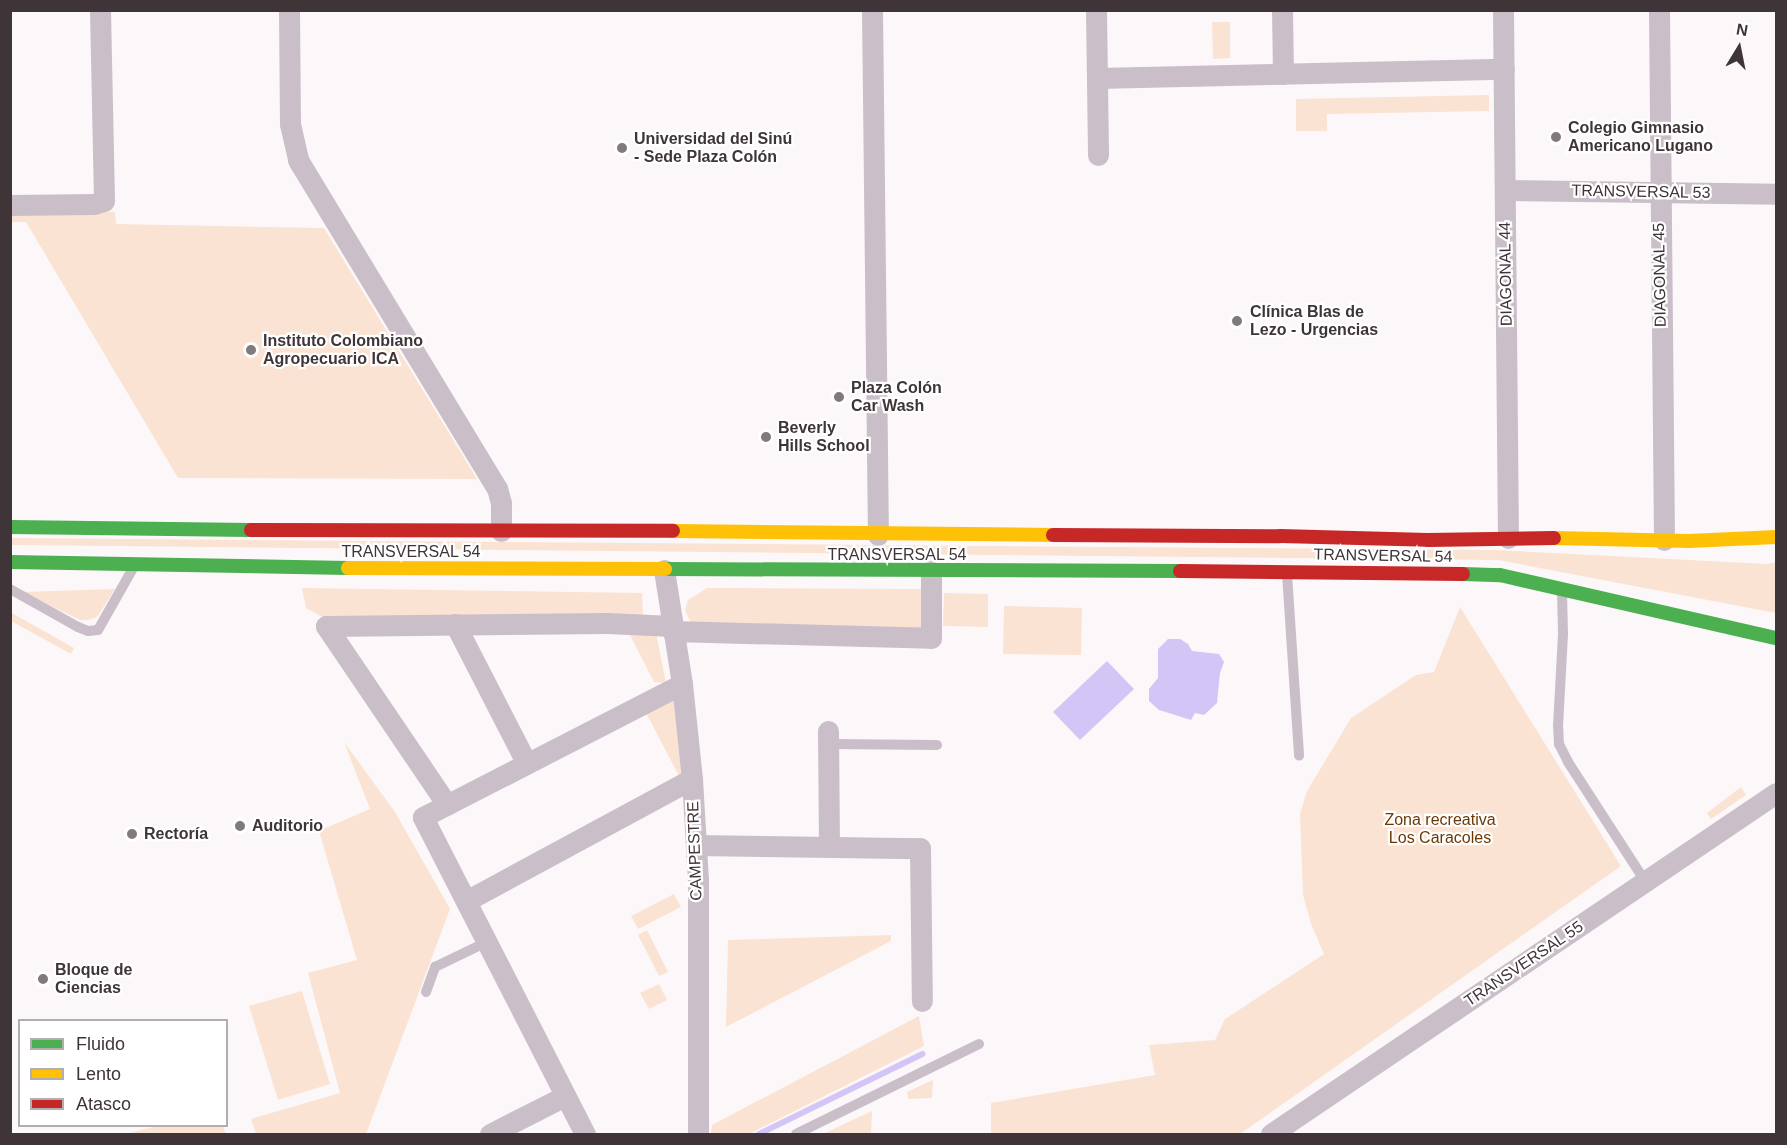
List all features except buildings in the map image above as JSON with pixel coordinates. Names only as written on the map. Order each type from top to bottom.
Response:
[{"type":"main road","name":"TRANSVERSAL 54","points":[[10,527],[878,535],[1280,536],[1428,540],[1508,538],[1689,541],[1776,537]]},
{"type":"main road","points":[[1689,541],[1755,552]]},
{"type":"main road","name":"TRANSVERSAL 54","points":[[10,562],[664,570],[1287,571],[1500,575],[1776,638]]},
{"type":"main road","points":[[1683,615],[1753,618]]},
{"type":"street","points":[[10,205],[94,204],[104,201],[100,10]]},
{"type":"street","points":[[289,10],[290,124],[298,160],[497,488],[501,502],[501,531]]},
{"type":"street","points":[[872,10],[878,535]]},
{"type":"street","points":[[1096,10],[1098,155]]},
{"type":"street","points":[[1282,10],[1283,74]]},
{"type":"street","name":"DIAGONAL 44","points":[[1503,10],[1508,538]]},
{"type":"street","name":"DIAGONAL 45","points":[[1659,10],[1664,540]]},
{"type":"street","points":[[1097,78],[1504,69]]},
{"type":"street","name":"TRANSVERSAL 53","points":[[1505,190],[1776,194]]},
{"type":"street","name":"CAMPESTRE","points":[[664,570],[682,684],[696,845],[696,1134]]},
{"type":"street","points":[[447,805],[326,626],[455,624],[672,628],[931,638],[931,572]]},
{"type":"street","points":[[455,624],[527,764]]},
{"type":"street","points":[[585,1134],[423,817],[682,684]]},
{"type":"street","points":[[828,737],[829,847]]},
{"type":"street","points":[[466,901],[692,779]]},
{"type":"street","name":"TRANSVERSAL 55","points":[[1271,1134],[1776,793]]},
{"type":"street","points":[[696,845],[920,848],[921,1001]]},
{"type":"street","points":[[490,1134],[565,1096]]},
{"type":"lane","points":[[10,589],[78,627],[88,631],[98,630],[135,564]]},
{"type":"lane","points":[[1287,571],[1299,756]]},
{"type":"lane","points":[[1561,588],[1563,634],[1559,744],[1568,762],[1645,881]]},
{"type":"lane","points":[[828,737],[937,745]]},
{"type":"lane","points":[[426,992],[435,967],[487,942]]},
{"type":"lane","points":[[796,1134],[979,1044]]},
{"type":"green space","points":[[1212,22],[1230,22],[1230,58],[1213,59]]},
{"type":"green space","points":[[1489,95],[1489,111],[1327,114],[1327,131],[1296,131],[1296,99]]},
{"type":"green space","points":[[11,211],[115,212],[116,224],[324,228],[477,479],[178,478],[26,222],[11,222]]},
{"type":"green space","points":[[11,538],[1495,550],[1767,564],[1776,562],[1776,613],[1498,560],[11,545]]},
{"type":"green space","points":[[302,588],[642,593],[643,616],[328,620],[306,608]]},
{"type":"green space","points":[[707,588],[922,589],[924,630],[691,623],[685,610],[688,600]]},
{"type":"green space","points":[[115,589],[97,617],[88,620],[80,620],[23,592]]},
{"type":"green space","points":[[944,593],[988,594],[988,627],[943,626]]},
{"type":"green space","points":[[1004,606],[1082,608],[1081,655],[1003,654]]},
{"type":"green space","name":"Zona recreativa Los Caracoles","points":[[1460,607],[1621,866],[1240,1134],[991,1134],[991,1103],[1155,1075],[1149,1045],[1215,1040],[1225,1019],[1324,954],[1311,924],[1303,895],[1300,814],[1307,791],[1351,718],[1416,675],[1434,672]]},
{"type":"green space","points":[[10,612],[74,648],[71,654],[11,621]]},
{"type":"green space","points":[[628,631],[656,633],[666,683],[654,682]]},
{"type":"green space","points":[[674,694],[685,774],[679,776],[644,709]]},
{"type":"green space","points":[[344,742],[395,812],[450,909],[366,1134],[256,1134],[251,1119],[340,1093],[308,973],[357,960],[319,831],[370,809]]},
{"type":"green space","points":[[1741,787],[1746,795],[1711,819],[1707,813]]},
{"type":"green space","points":[[674,894],[681,907],[638,929],[631,916]]},
{"type":"green space","points":[[647,930],[668,972],[659,976],[638,935]]},
{"type":"green space","points":[[891,935],[891,941],[726,1027],[728,940]]},
{"type":"green space","points":[[659,984],[667,1000],[649,1009],[640,993]]},
{"type":"green space","points":[[302,991],[330,1084],[278,1100],[249,1006]]},
{"type":"green space","points":[[919,1016],[924,1046],[749,1134],[711,1134],[712,1125]]},
{"type":"green space","points":[[933,1080],[932,1098],[908,1099],[907,1092]]},
{"type":"green space","points":[[872,1111],[871,1134],[823,1134]]},
{"type":"green space","points":[[153,1127],[223,1127],[226,1134],[126,1134]]},
{"type":"shaded area","points":[[1168,639],[1180,639],[1188,644],[1192,651],[1219,654],[1224,662],[1220,673],[1217,703],[1204,715],[1195,713],[1191,720],[1159,710],[1149,701],[1149,689],[1158,678],[1158,649]]},
{"type":"shaded area","points":[[1107,661],[1134,689],[1080,740],[1053,712]]},
{"type":"waterway","points":[[759,1134],[922,1054]]},
{"type":"traffic: fast","points":[[10,527],[251,530]]},
{"type":"traffic: fast","points":[[10,562],[348,568]]},
{"type":"traffic: fast","points":[[665,569],[1180,571]]},
{"type":"traffic: fast","points":[[1463,574],[1500,575],[1776,638]]},
{"type":"traffic: slow","points":[[673,531],[1053,535]]},
{"type":"traffic: slow","points":[[1554,538],[1689,541],[1776,537]]},
{"type":"traffic: slow","points":[[348,568],[665,569]]},
{"type":"traffic: jam","points":[[251,530],[673,531]]},
{"type":"traffic: jam","points":[[1053,535],[1280,536],[1428,540],[1554,538]]},
{"type":"traffic: jam","points":[[1180,571],[1463,574]]},
{"type":"place","name":"Colegio Gimnasio Americano Lugano","points":[[1556,137]]},
{"type":"place","name":"Universidad del Sinú - Sede Plaza Colón","points":[[622,148]]},
{"type":"place","name":"Clínica Blas de Lezo - Urgencias","points":[[1237,321]]},
{"type":"place","name":"Instituto Colombiano Agropecuario ICA","points":[[251,350]]},
{"type":"place","name":"Plaza Colón Car Wash","points":[[839,397]]},
{"type":"place","name":"Beverly Hills School","points":[[766,437]]},
{"type":"place","name":"Auditorio","points":[[240,826]]},
{"type":"place","name":"Rectoría","points":[[132,834]]},
{"type":"place","name":"Bloque de Ciencias","points":[[43,979]]}]
